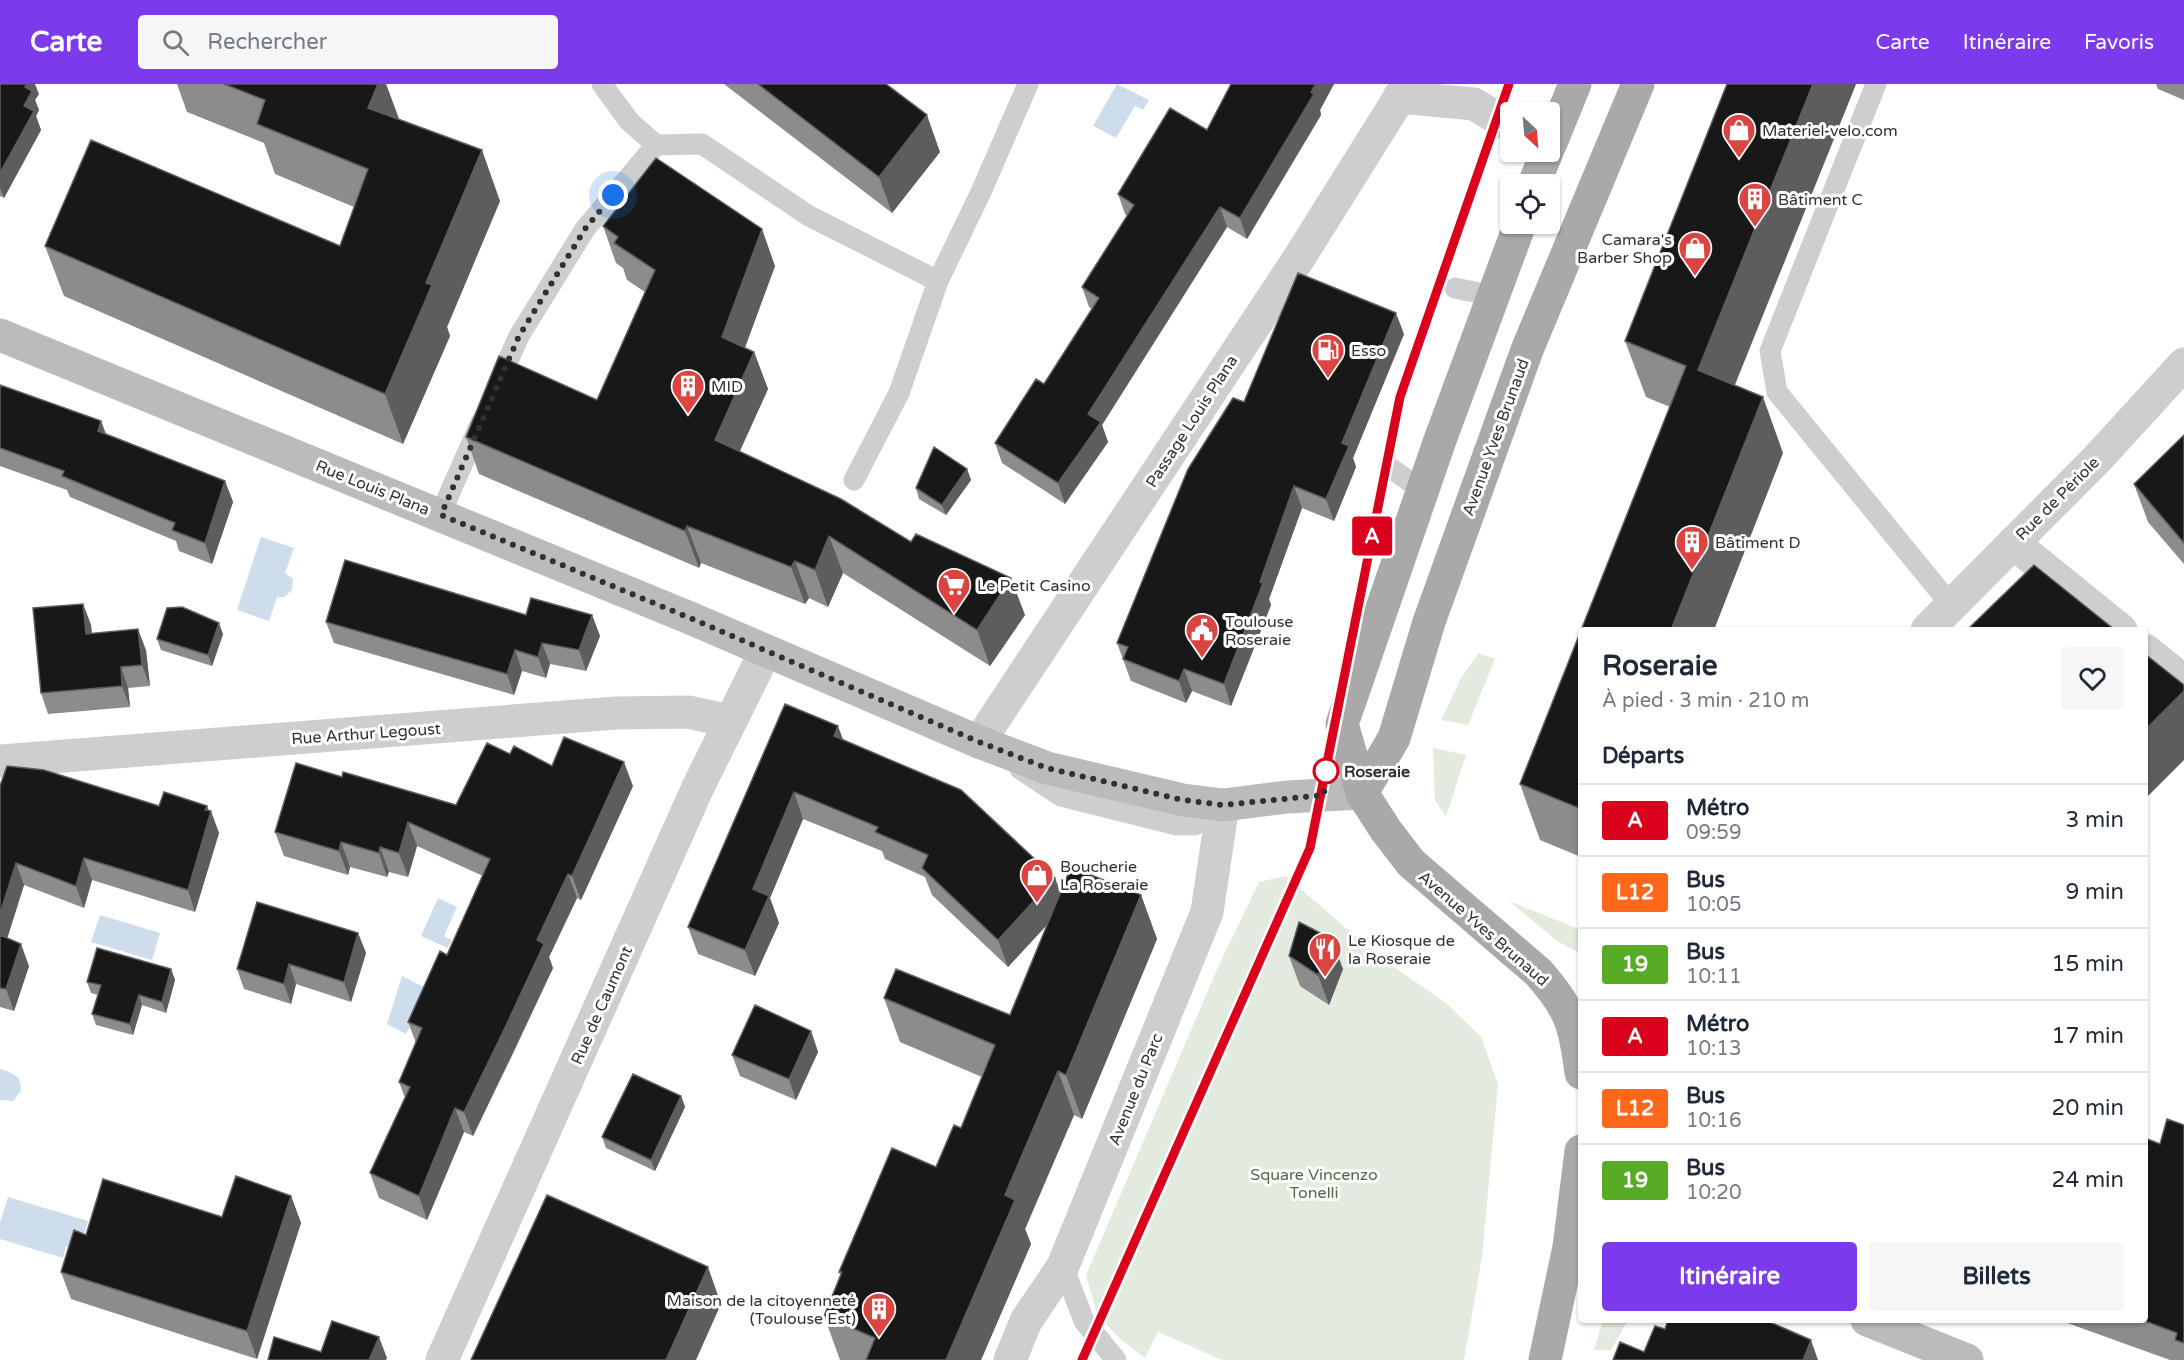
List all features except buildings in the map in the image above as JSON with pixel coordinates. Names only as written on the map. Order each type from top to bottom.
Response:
[{"type":"main road","points":[[1560,116],[1575,84]]},
{"type":"main road","name":"Avenue Yves Brunaud","points":[[1362,793],[1394,738],[1429,622],[1527,350],[1638,84]]},
{"type":"main road","name":"Avenue Yves Brunaud","points":[[1516,234],[1422,490],[1342,724],[1362,793],[1385,829],[1411,863],[1538,972],[1575,1011],[1578,1050]]},
{"type":"main road","points":[[1545,1360],[1575,1247],[1578,1199]]},
{"type":"street","name":"Passage Louis Plana","points":[[979,742],[1299,258],[1403,90],[1474,104],[1500,120]]},
{"type":"street","name":"Rue Louis Plana","points":[[0,335],[441,515],[979,742],[1047,768],[1183,800],[1223,805],[1287,797],[1362,793]]},
{"type":"street","name":"Rue de Périole","points":[[1930,627],[2097,459],[2184,364]]},
{"type":"street","points":[[2013,543],[2117,627]]},
{"type":"street","name":"Rue de Caumont","points":[[442,1360],[694,796],[765,651]]},
{"type":"street","points":[[2148,652],[2184,681]]},
{"type":"street","name":"Rue Arthur Legoust","points":[[4,767],[616,713],[688,711],[730,721]]},
{"type":"street","name":"Avenue du Parc","points":[[1010,1360],[1026,1321],[1063,1266],[1207,912],[1223,805]]},
{"type":"street","points":[[1882,1323],[1908,1328],[1967,1360]]},
{"type":"lane","points":[[602,84],[629,121],[656,144],[702,144],[809,216],[938,281]]},
{"type":"lane","points":[[854,480],[899,393],[938,281],[981,192],[1028,84]]},
{"type":"lane","points":[[1876,84],[1770,351],[1777,392],[1951,604]]},
{"type":"lane","points":[[441,515],[519,336],[585,229],[656,144]]},
{"type":"lane","points":[[1455,288],[1493,296]]},
{"type":"lane","points":[[1389,466],[1422,490]]},
{"type":"lane","points":[[1063,1266],[1084,1321],[1116,1360]]},
{"type":"green space","points":[[1479,653],[1495,659],[1468,725],[1441,720],[1462,676]]},
{"type":"green space","points":[[1433,748],[1466,755],[1446,817],[1435,800]]},
{"type":"green space","name":"Square Vincenzo Tonelli","points":[[1286,876],[1377,955],[1447,1004],[1481,1037],[1498,1084],[1482,1257],[1464,1360],[1222,1360],[1158,1332],[1145,1358],[1119,1338],[1097,1314],[1086,1275],[1218,967],[1259,882]]},
{"type":"green space","points":[[1509,901],[1578,929],[1578,952],[1557,941]]},
{"type":"green space","points":[[1602,1323],[1626,1323],[1611,1350],[1594,1350]]},
{"type":"water","points":[[1117,84],[1149,100],[1143,110],[1135,106],[1116,138],[1093,126]]},
{"type":"water","points":[[261,537],[294,548],[285,573],[293,579],[292,590],[284,597],[277,597],[269,621],[237,610]]},
{"type":"water","points":[[438,898],[457,907],[444,936],[452,940],[448,948],[421,936]]},
{"type":"water","points":[[100,915],[160,933],[152,960],[91,942]]},
{"type":"water","points":[[402,976],[424,987],[418,1013],[406,1034],[387,1024]]},
{"type":"water","points":[[0,1069],[13,1074],[20,1082],[21,1091],[13,1101],[0,1100]]},
{"type":"water","points":[[8,1197],[88,1221],[79,1250],[66,1246],[63,1258],[0,1239],[0,1223]]},
{"type":"metro line","name":"A","points":[[1082,1360],[1310,848],[1400,397],[1463,222],[1509,84]]},
{"type":"place","name":"Materiel-velo.com","points":[[1739,159]]},
{"type":"place","name":"Bâtiment C","points":[[1755,228]]},
{"type":"place","name":"Camara's Barber Shop","points":[[1695,277]]},
{"type":"place","name":"Esso","points":[[1328,379]]},
{"type":"place","name":"MID","points":[[688,415]]},
{"type":"place","name":"Bâtiment D","points":[[1692,571]]},
{"type":"place","name":"Le Petit Casino","points":[[954,614]]},
{"type":"place","name":"Toulouse Roseraie","points":[[1202,659]]},
{"type":"place","name":"Roseraie","points":[[1326,771]]},
{"type":"place","name":"Boucherie La Roseraie","points":[[1037,904]]},
{"type":"place","name":"Le Kiosque de la Roseraie","points":[[1325,978]]},
{"type":"place","name":"Maison de la citoyenneté (Toulouse Est)","points":[[879,1338]]},
{"type":"route","points":[[613,195],[585,229],[519,336],[441,515],[690,618],[979,742],[1047,768],[1183,800],[1223,805],[1324,795],[1326,771]]}]
